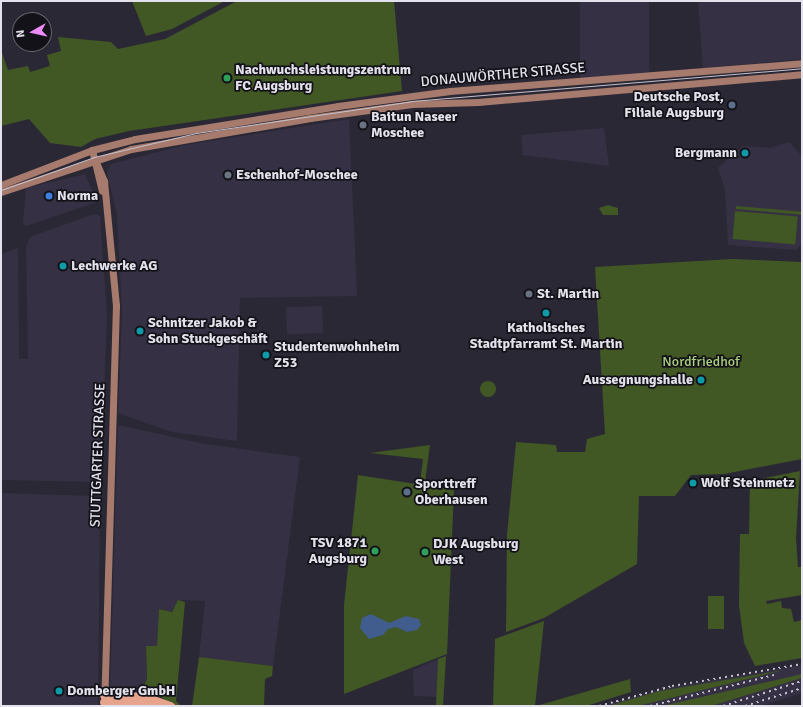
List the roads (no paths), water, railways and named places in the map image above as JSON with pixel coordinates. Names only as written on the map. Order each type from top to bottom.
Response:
[{"type":"highway","points":[[104,701],[145,697],[170,706]]},
{"type":"highway","points":[[104,701],[156,706]]},
{"type":"main road","name":"DONAUWÖRTHER STRASSE","points":[[1,186],[92,150],[135,138],[438,92],[802,63]]},
{"type":"main road","name":"DONAUWÖRTHER STRASSE","points":[[1,192],[96,162],[131,149],[194,136],[386,107],[478,102],[802,74]]},
{"type":"main road","name":"STUTTGARTER STRASSE","points":[[92,150],[107,206],[116,305],[104,701]]},
{"type":"water","points":[[371,614],[389,623],[406,616],[419,619],[421,625],[417,630],[407,632],[396,627],[388,629],[383,635],[369,639],[360,628],[362,618]]},
{"type":"tram line","points":[[1,190],[94,157],[196,133],[412,101],[802,68]]},
{"type":"railway","points":[[599,706],[672,686],[802,664]]},
{"type":"railway","points":[[650,706],[774,675]]},
{"type":"railway","points":[[723,706],[802,681]]},
{"type":"railway","points":[[745,706],[802,688]]},
{"type":"place","name":"Nachwuchsleistungszentrum FC Augsburg","points":[[227,78]]},
{"type":"place","name":"Deutsche Post, Filiale Augsburg","points":[[732,105]]},
{"type":"place","name":"Baitun Naseer Moschee","points":[[363,125]]},
{"type":"place","name":"Bergmann","points":[[745,153]]},
{"type":"place","name":"Eschenhof-Moschee","points":[[228,175]]},
{"type":"place","name":"Norma","points":[[49,196]]},
{"type":"place","name":"Lechwerke AG","points":[[63,266]]},
{"type":"place","name":"St. Martin","points":[[529,294]]},
{"type":"place","name":"Katholisches Stadtpfarramt St. Martin","points":[[546,313]]},
{"type":"place","name":"Schnitzer Jakob & Sohn Stuckgeschäft","points":[[140,331]]},
{"type":"place","name":"Studentenwohnheim Z53","points":[[266,355]]},
{"type":"place","name":"Aussegnungshalle","points":[[701,380]]},
{"type":"place","name":"Wolf Steinmetz","points":[[693,483]]},
{"type":"place","name":"Sporttreff Oberhausen","points":[[407,492]]},
{"type":"place","name":"TSV 1871 Augsburg","points":[[375,551]]},
{"type":"place","name":"DJK Augsburg West","points":[[425,552]]},
{"type":"place","name":"Domberger GmbH","points":[[59,691]]},
{"type":"park label","name":"Nordfriedhof","points":[[701,362]]}]
